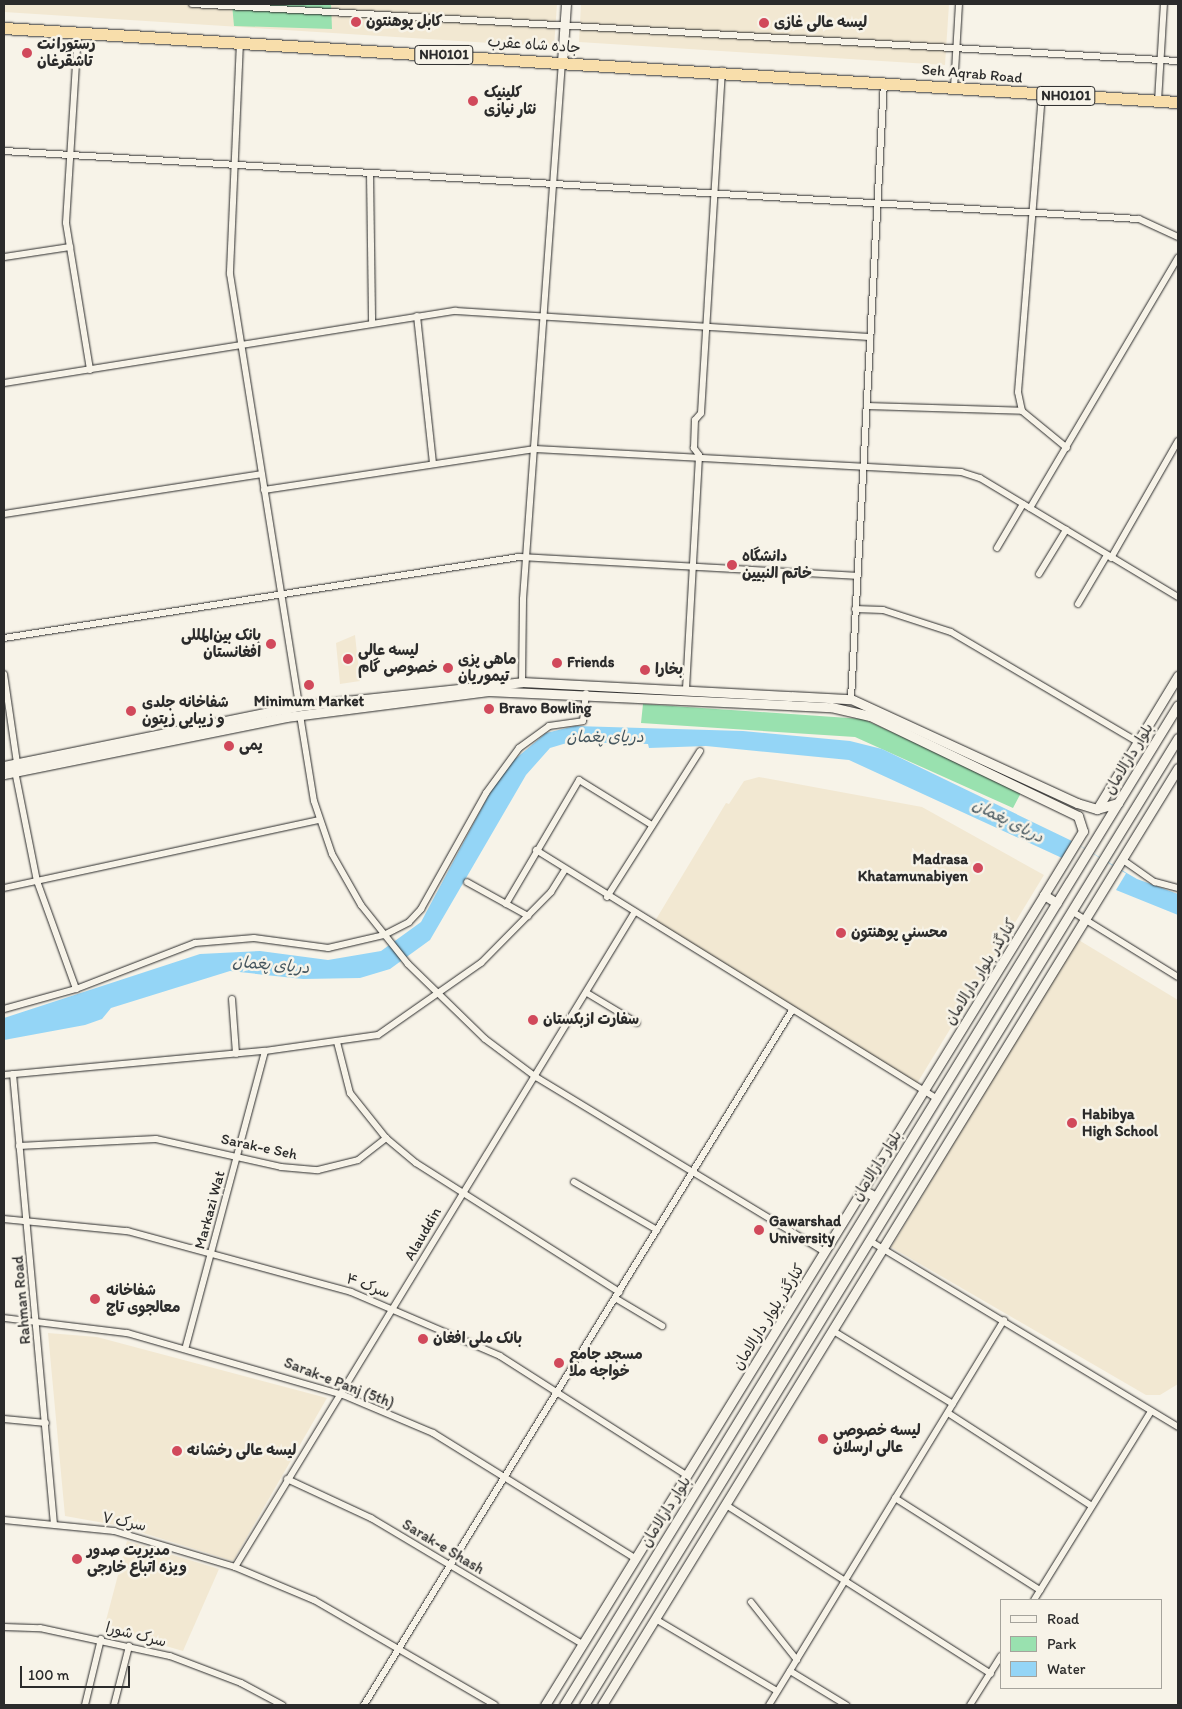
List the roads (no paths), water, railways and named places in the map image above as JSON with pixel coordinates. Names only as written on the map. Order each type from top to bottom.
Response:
[{"type":"highway","name":"جاده شاه عقرب","points":[[4,28],[884,81]]},
{"type":"highway","name":"Seh Aqrab Road","points":[[884,81],[954,88],[1178,102]]},
{"type":"main road","points":[[562,62],[566,4]]},
{"type":"main road","points":[[1097,809],[1178,676]]},
{"type":"main road","points":[[4,774],[16,768],[300,710],[522,682],[645,691]]},
{"type":"main road","points":[[300,710],[488,691],[586,693],[686,689],[851,699],[1097,809],[1118,804]]},
{"type":"main road","name":"کنارگذر بلوار دارالامان","points":[[545,1705],[633,1557],[825,1252],[1084,828],[1078,816],[870,716],[831,707],[645,691]]},
{"type":"main road","name":"بلوار دارالامان","points":[[564,1705],[874,1196],[1178,705]]},
{"type":"main road","name":"بلوار دارالامان","points":[[584,1705],[1073,912],[1178,738]]},
{"type":"main road","points":[[4,766],[16,768]]},
{"type":"main road","points":[[602,1705],[657,1620],[726,1505],[835,1332],[1178,768]]},
{"type":"main road","points":[[1132,780],[1146,789]]},
{"type":"main road","points":[[1044,895],[1056,903]]},
{"type":"main road","points":[[1022,958],[1038,967]]},
{"type":"main road","points":[[863,1190],[874,1196]]},
{"type":"street","points":[[192,4],[955,51],[1178,61]]},
{"type":"street","points":[[954,88],[958,4]]},
{"type":"street","points":[[1158,101],[1164,4]]},
{"type":"street","points":[[78,32],[66,223],[90,370]]},
{"type":"street","points":[[240,42],[233,166],[230,274],[280,593],[319,820],[348,885],[385,937],[408,964],[442,994],[485,1039],[536,1077],[825,1252]]},
{"type":"street","points":[[522,682],[527,557],[546,318],[562,62]]},
{"type":"street","points":[[686,689],[691,567],[699,455],[694,448],[695,420],[701,413],[722,71]]},
{"type":"street","points":[[851,699],[862,465],[867,406],[874,206],[884,81]]},
{"type":"street","points":[[1022,411],[1018,392],[1042,94]]},
{"type":"street","points":[[4,151],[715,194],[874,206],[1149,220],[1178,237]]},
{"type":"street","points":[[370,173],[372,322]]},
{"type":"street","points":[[4,257],[70,247]]},
{"type":"street","points":[[997,548],[1067,448],[1178,258]]},
{"type":"street","points":[[4,383],[372,322],[455,311],[870,337]]},
{"type":"street","points":[[418,316],[433,463]]},
{"type":"street","points":[[867,406],[1022,411],[1067,448]]},
{"type":"street","points":[[1078,604],[1109,557],[1178,441]]},
{"type":"street","points":[[264,490],[535,449],[699,455],[961,472],[1026,506],[1178,597]]},
{"type":"street","points":[[4,514],[262,474]]},
{"type":"street","points":[[1039,574],[1066,530]]},
{"type":"street","points":[[4,638],[280,593],[527,557],[856,576]]},
{"type":"street","points":[[855,609],[882,610],[950,632],[1138,742]]},
{"type":"street","points":[[4,674],[16,768],[37,881],[76,989]]},
{"type":"street","points":[[4,1009],[76,989],[195,943],[224,938],[328,948],[385,937],[421,909],[486,793],[519,748],[544,728],[583,720],[586,693]]},
{"type":"street","points":[[607,897],[700,751]]},
{"type":"street","points":[[506,904],[536,850],[579,780],[652,825]]},
{"type":"street","points":[[4,888],[319,820]]},
{"type":"street","points":[[536,850],[564,871],[791,1012],[936,1098]]},
{"type":"street","points":[[1123,860],[1155,882],[1178,888]]},
{"type":"street","points":[[4,1075],[265,1052],[378,1034],[442,994],[528,916],[564,871]]},
{"type":"street","points":[[467,882],[528,916]]},
{"type":"street","points":[[1073,912],[1178,978]]},
{"type":"street","name":"Alauddin","points":[[236,1567],[287,1479],[343,1396],[462,1192],[536,1077],[634,913]]},
{"type":"street","points":[[587,993],[637,1023]]},
{"type":"street","points":[[232,999],[236,1054]]},
{"type":"street","points":[[364,1705],[452,1567],[692,1170],[791,1012]]},
{"type":"street","points":[[337,1042],[350,1093],[386,1138],[462,1192],[662,1326]]},
{"type":"street","name":"Markazi Wat","points":[[186,1346],[265,1052]]},
{"type":"street","name":"Rahman Road","points":[[13,1074],[54,1524]]},
{"type":"street","name":"Sarak-e Seh","points":[[19,1146],[156,1139],[281,1167],[318,1170],[358,1160],[386,1138]]},
{"type":"street","points":[[574,1182],[657,1230]]},
{"type":"street","name":"سرک ۴","points":[[4,1219],[127,1231],[212,1252],[394,1309],[500,1356],[686,1475]]},
{"type":"street","points":[[870,1241],[1178,1426]]},
{"type":"street","name":"Sarak-e Panj (5th)","points":[[4,1318],[36,1319],[186,1346],[343,1396],[433,1433],[633,1557]]},
{"type":"street","points":[[768,1705],[846,1581],[1004,1320]]},
{"type":"street","points":[[835,1332],[953,1404]]},
{"type":"street","points":[[1035,1599],[1151,1410]]},
{"type":"street","points":[[948,1413],[1092,1506]]},
{"type":"street","points":[[4,1419],[46,1423]]},
{"type":"street","name":"Sarak-e Shash","points":[[287,1479],[371,1518],[581,1644]]},
{"type":"street","points":[[895,1498],[1040,1590]]},
{"type":"street","points":[[726,1505],[990,1674]]},
{"type":"street","name":"سرک ۷","points":[[4,1520],[114,1531],[236,1567],[314,1600],[400,1647],[495,1705]]},
{"type":"street","points":[[751,1602],[797,1660]]},
{"type":"street","points":[[657,1620],[777,1691]]},
{"type":"street","name":"سرک شورا","points":[[4,1627],[40,1628],[129,1646],[241,1683],[282,1705]]},
{"type":"street","points":[[85,1705],[101,1639]]},
{"type":"street","points":[[114,1705],[129,1646]]},
{"type":"street","points":[[970,1705],[1000,1658]]},
{"type":"street","points":[[790,1670],[846,1705]]},
{"type":"water","name":"دریای پغمان","points":[[575,726],[743,731],[850,741],[882,749],[1072,841],[1137,879],[1178,894],[1178,915],[1116,890],[1062,858],[849,760],[706,746],[649,748],[648,744],[570,742],[550,748],[526,775],[430,940],[390,969],[360,978],[303,979],[230,971],[111,1008],[102,1019],[85,1025],[4,1040],[4,1018],[200,954],[260,951],[328,960],[381,951],[421,922],[493,787],[514,760],[546,733]]},
{"type":"place","name":"کابل پوهنتون","points":[[356,22]]},
{"type":"place","name":"لیسه عالی غازی","points":[[764,23]]},
{"type":"place","name":"رستورانت تاشقرغان","points":[[27,53]]},
{"type":"place","name":"کلینیک نثار نیازی","points":[[473,101]]},
{"type":"place","name":"دانشگاه خاتم النبیین","points":[[732,565]]},
{"type":"place","name":"بانک بین‌المللی افغانستان","points":[[271,644]]},
{"type":"place","name":"لیسه عالی خصوصی گام","points":[[348,659]]},
{"type":"place","name":"Friends","points":[[557,663]]},
{"type":"place","name":"ماهی پزی تیموریان","points":[[448,668]]},
{"type":"place","name":"بخارا","points":[[645,670]]},
{"type":"place","name":"Minimum Market","points":[[309,685]]},
{"type":"place","name":"Bravo Bowling","points":[[489,709]]},
{"type":"place","name":"شفاخانه جلدی و زیبایی زیتون","points":[[131,711]]},
{"type":"place","name":"یمی","points":[[229,746]]},
{"type":"place","name":"Madrasa Khatamunabiyen","points":[[978,868]]},
{"type":"place","name":"محسني پوهنتون","points":[[841,933]]},
{"type":"place","name":"سفارت ازبکستان","points":[[533,1020]]},
{"type":"place","name":"Habibya High School","points":[[1072,1123]]},
{"type":"place","name":"Gawarshad University","points":[[759,1230]]},
{"type":"place","name":"شفاخانه معالجوی تاج","points":[[95,1299]]},
{"type":"place","name":"بانک ملی افغان","points":[[423,1339]]},
{"type":"place","name":"مسجد جامع خواجه ملا","points":[[559,1363]]},
{"type":"place","name":"لیسه خصوصی عالی ارسلان","points":[[823,1439]]},
{"type":"place","name":"لیسه عالی رخشانه","points":[[177,1451]]},
{"type":"place","name":"مدیریت صدور ویزه اتباع خارجی","points":[[77,1559]]}]
